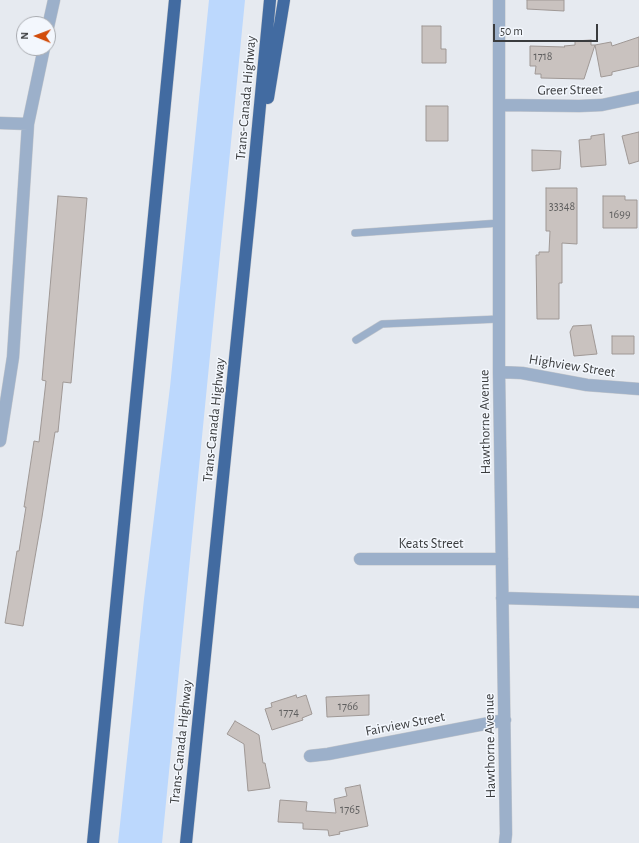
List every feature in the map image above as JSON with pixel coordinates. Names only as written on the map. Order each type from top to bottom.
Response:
[{"type":"highway","points":[[94,843],[175,0]]},
{"type":"highway","name":"Trans-Canada Highway","points":[[186,843],[270,0]]},
{"type":"highway","points":[[251,200],[284,0]]},
{"type":"street","points":[[50,16],[54,0]]},
{"type":"street","name":"Hawthorne Avenue","points":[[500,0],[500,372],[502,598],[505,720],[505,843]]},
{"type":"street","points":[[0,441],[13,357],[28,124],[42,56]]},
{"type":"street","name":"Greer Street","points":[[500,105],[594,106],[639,97]]},
{"type":"street","points":[[0,123],[28,124]]},
{"type":"street","name":"Highview Street","points":[[500,372],[522,373],[587,385],[639,389]]},
{"type":"street","name":"Keats Street","points":[[360,559],[502,559]]},
{"type":"street","points":[[502,598],[639,602]]},
{"type":"street","name":"Fairview Street","points":[[310,756],[328,754],[505,720]]},
{"type":"lane","points":[[355,233],[500,223]]},
{"type":"lane","points":[[356,340],[382,324],[500,319]]},
{"type":"shaded area","points":[[209,0],[245,0],[162,843],[118,843],[144,599],[170,387]]},
{"type":"building","points":[[527,0],[564,0],[564,11],[527,9]]},
{"type":"building","points":[[422,26],[441,26],[441,49],[446,49],[446,63],[422,63]]},
{"type":"building","points":[[639,37],[639,66],[612,72],[612,75],[601,77],[595,45],[611,42],[612,46]]},
{"type":"building","points":[[591,40],[591,45],[595,45],[584,79],[541,78],[541,74],[535,74],[536,66],[530,66],[530,46],[565,47],[564,46],[575,45],[575,41]]},
{"type":"building","points":[[426,106],[448,106],[448,141],[426,141]]},
{"type":"building","points":[[639,132],[639,161],[629,164],[622,136]]},
{"type":"building","points":[[604,134],[606,165],[581,167],[579,140],[591,139],[591,136]]},
{"type":"building","points":[[532,150],[561,151],[560,169],[532,171]]},
{"type":"building","points":[[546,188],[577,188],[577,244],[562,243],[562,283],[559,283],[559,319],[537,319],[536,255],[539,255],[539,252],[549,252],[550,231],[546,231]]},
{"type":"building","points":[[58,196],[87,198],[71,383],[63,382],[58,432],[55,432],[23,626],[5,623],[17,551],[19,551],[34,441],[39,442],[46,381],[42,380]]},
{"type":"building","points":[[603,196],[625,196],[625,200],[637,200],[637,228],[603,228]]},
{"type":"building","points":[[591,325],[597,354],[574,356],[570,332],[573,326]]},
{"type":"building","points":[[612,336],[634,336],[634,354],[612,354]]},
{"type":"building","points":[[296,695],[297,698],[306,695],[312,714],[302,718],[303,720],[272,730],[265,709],[272,707],[271,703]]},
{"type":"building","points":[[369,695],[369,715],[327,717],[326,697]]},
{"type":"building","points":[[235,721],[259,735],[263,763],[265,763],[270,788],[248,791],[244,744],[227,734]]},
{"type":"building","points":[[360,785],[368,826],[339,832],[340,834],[329,836],[328,830],[303,829],[303,823],[278,822],[280,800],[307,802],[306,811],[336,813],[334,799],[347,796],[345,788]]}]
